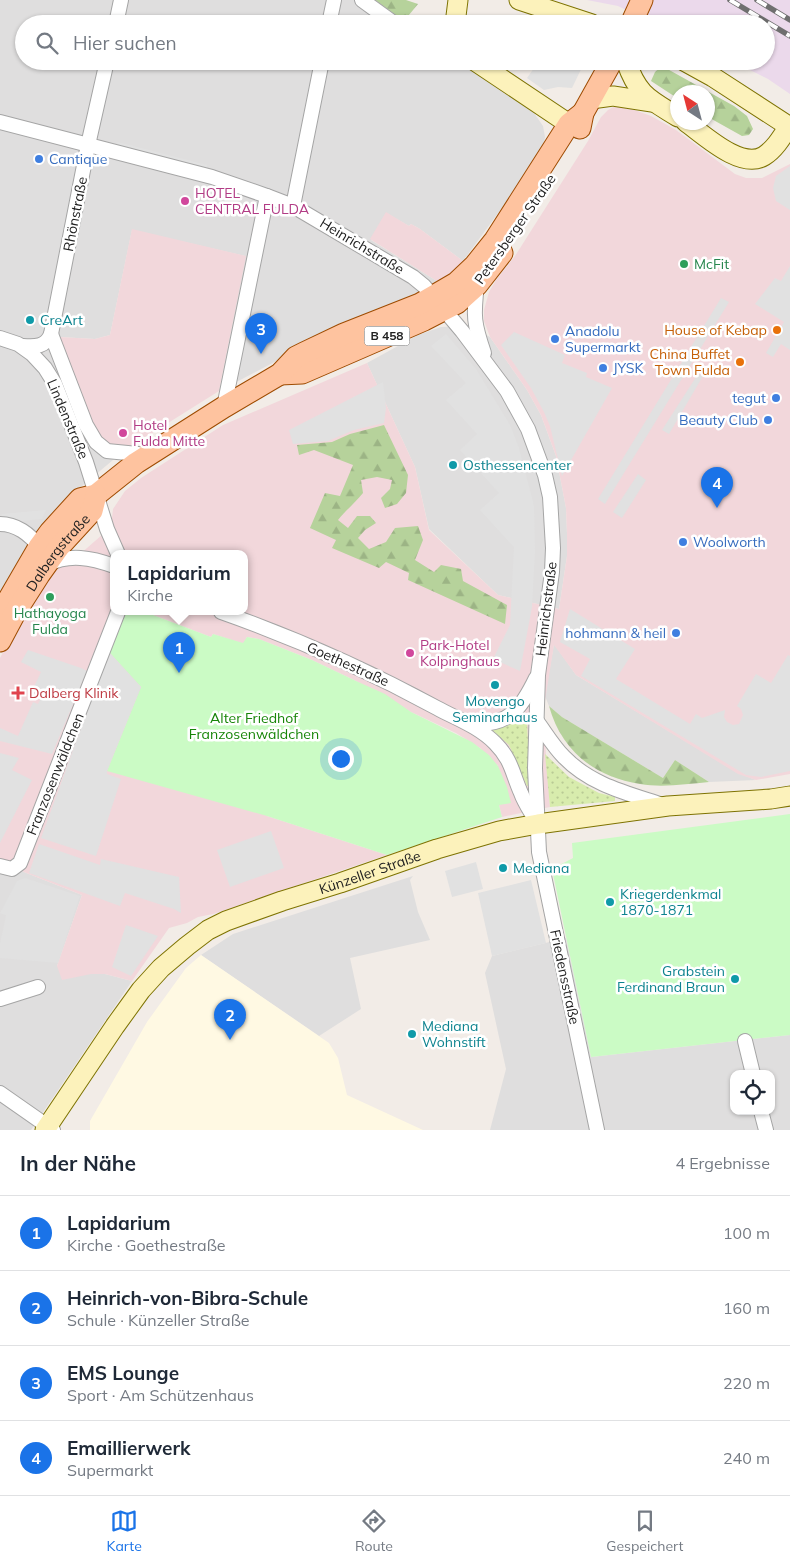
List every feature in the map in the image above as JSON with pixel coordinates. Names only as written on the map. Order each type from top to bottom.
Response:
[{"type":"main road","points":[[457,15],[458,0]]},
{"type":"main road","points":[[519,0],[565,15]]},
{"type":"main road","points":[[635,15],[642,0]]},
{"type":"main road","points":[[494,70],[581,112],[613,96],[652,102]]},
{"type":"main road","name":"Petersberger Straße","points":[[96,495],[122,473],[224,406],[280,374],[302,374],[424,320],[485,253],[581,112],[607,70]]},
{"type":"main road","points":[[629,70],[632,78],[652,102],[670,112]]},
{"type":"main road","points":[[697,130],[729,152],[748,160],[763,157],[770,152],[790,126],[700,70]]},
{"type":"main road","name":"Petersberger Straße","points":[[439,304],[457,303],[489,271],[548,184],[580,131],[581,112]]},
{"type":"main road","name":"Dalbergstraße","points":[[0,614],[43,556],[59,547],[92,511],[96,495]]},
{"type":"main road","name":"Dalbergstraße","points":[[0,641],[29,589],[43,556]]},
{"type":"main road","name":"Künzeller Straße","points":[[49,1129],[115,1026],[142,990],[172,958],[208,930],[232,919],[438,849],[499,831],[668,806],[790,796]]},
{"type":"street","points":[[118,15],[121,0]]},
{"type":"street","points":[[331,15],[334,0]]},
{"type":"street","points":[[362,0],[383,15]]},
{"type":"street","name":"Rhönstraße","points":[[51,334],[88,145],[105,70]]},
{"type":"street","points":[[293,206],[320,70]]},
{"type":"street","name":"Heinrichstraße","points":[[0,122],[212,177],[293,206],[413,277],[439,304],[488,364],[507,391],[528,429],[541,460],[550,497],[553,548],[552,572],[538,675],[536,720],[535,768],[538,824]]},
{"type":"street","points":[[224,406],[267,196]]},
{"type":"street","name":"Heinrichstraße","points":[[477,285],[474,317],[476,330],[488,364]]},
{"type":"street","points":[[22,346],[43,345],[51,334]]},
{"type":"street","name":"Lindenstraße","points":[[51,334],[86,425],[96,442],[107,451],[148,456]]},
{"type":"street","name":"Lindenstraße","points":[[0,338],[22,346],[40,361],[56,384],[86,462],[96,495]]},
{"type":"street","points":[[96,495],[116,550]]},
{"type":"street","points":[[0,524],[12,524],[33,538],[43,556],[81,557],[110,565]]},
{"type":"street","name":"Franzosenwäldchen","points":[[2,867],[12,869],[20,863],[117,615]]},
{"type":"street","name":"Goethestraße","points":[[230,615],[267,628],[340,659],[472,724],[495,742],[503,752],[514,773],[524,800],[538,824]]},
{"type":"street","points":[[472,724],[483,725],[512,715],[528,694],[538,675]]},
{"type":"street","points":[[536,720],[562,756],[583,774],[610,788],[668,806]]},
{"type":"street","name":"Friedensstraße","points":[[538,824],[540,852],[597,1130]]},
{"type":"street","points":[[0,999],[38,987]]},
{"type":"street","points":[[745,1041],[752,1070]]},
{"type":"street","points":[[0,1093],[49,1129]]},
{"type":"street","points":[[762,1115],[766,1130]]},
{"type":"shaded area","points":[[0,0],[375,0],[396,15],[15,15],[15,70],[474,70],[534,113],[543,126],[545,137],[542,153],[463,261],[420,229],[411,224],[409,226],[386,213],[371,240],[440,283],[414,298],[326,335],[219,391],[245,256],[132,230],[110,335],[95,339],[59,337],[125,450],[76,491],[0,605]]},
{"type":"shaded area","points":[[587,0],[790,0],[790,94],[768,79],[750,70],[775,70],[775,15],[636,15],[618,6]]},
{"type":"shaded area","points":[[533,70],[581,70],[572,88],[558,87],[544,90],[527,78]]},
{"type":"shaded area","points":[[615,106],[629,108],[651,116],[670,127],[670,130],[676,130],[735,174],[746,178],[762,178],[790,164],[790,774],[756,780],[738,774],[576,675],[554,645],[543,713],[550,807],[502,817],[499,805],[498,766],[480,748],[456,733],[411,712],[356,681],[312,660],[259,639],[247,637],[244,644],[213,634],[211,637],[153,615],[248,615],[248,550],[110,550],[110,615],[116,615],[267,816],[387,855],[169,928],[132,981],[105,974],[91,974],[62,980],[57,966],[82,895],[24,872],[0,859],[0,658],[36,589],[56,569],[71,562],[111,527],[113,509],[125,491],[141,478],[223,425],[367,363],[415,467],[429,530],[498,595],[559,609],[567,556],[567,534],[566,508],[556,456],[541,415],[527,390],[490,337],[484,321],[484,310],[489,292],[496,280],[515,256],[588,141],[601,117]]},
{"type":"shaded area","points":[[118,142],[207,165],[207,169],[117,145]]},
{"type":"shaded area","points":[[790,166],[790,210],[776,201],[773,188],[776,176]]},
{"type":"shaded area","points":[[386,212],[409,226],[411,224],[420,229],[463,261],[440,283],[370,239]]},
{"type":"shaded area","points":[[132,229],[246,256],[219,391],[125,450],[111,448],[102,441],[73,380],[59,337],[95,339],[110,335]]},
{"type":"shaded area","points":[[790,266],[790,350],[781,344],[773,357],[766,353],[784,322],[755,304],[775,278],[781,281]]},
{"type":"shaded area","points":[[721,298],[729,302],[605,504],[598,499]]},
{"type":"shaded area","points":[[470,326],[490,337],[527,390],[541,415],[556,456],[566,508],[567,534],[567,556],[559,609],[498,595],[429,529],[415,467],[367,363],[418,335],[441,327]]},
{"type":"shaded area","points":[[514,332],[565,355],[562,363],[587,373],[586,377],[612,388],[562,476],[550,426],[544,412],[531,388],[501,345]]},
{"type":"shaded area","points":[[446,334],[476,369],[510,425],[519,448],[534,506],[535,551],[532,607],[520,671],[493,659],[510,625],[514,547],[480,510],[499,493],[460,450],[477,434],[446,400],[466,383],[431,346]]},
{"type":"shaded area","points":[[698,374],[703,376],[669,434],[662,430]]},
{"type":"shaded area","points":[[383,382],[386,408],[384,423],[354,430],[328,441],[293,444],[289,430]]},
{"type":"shaded area","points":[[638,474],[646,480],[622,518],[613,512]]},
{"type":"shaded area","points":[[46,510],[42,519],[0,523],[2,514]]},
{"type":"shaded area","points":[[570,609],[635,649],[616,679],[690,724],[696,714],[702,718],[725,710],[724,717],[727,722],[733,725],[739,724],[743,715],[741,709],[737,706],[756,674],[771,683],[788,655],[790,656],[790,771],[761,777],[746,775],[581,676],[590,659],[560,642]]},
{"type":"shaded area","points":[[554,644],[576,675],[738,773],[756,780],[709,782],[675,760],[663,778],[562,717],[549,706],[545,696]]},
{"type":"shaded area","name":"Dalberg Klinik","points":[[28,650],[87,671],[52,754],[0,741],[0,728],[18,736],[33,702],[38,704],[42,696],[32,691],[41,672],[21,662]]},
{"type":"shaded area","points":[[109,652],[141,687],[107,771],[107,774],[121,779],[96,856],[41,838]]},
{"type":"shaded area","points":[[0,753],[19,758],[12,770],[32,780],[0,843]]},
{"type":"shaded area","points":[[271,831],[284,868],[230,887],[217,850]]},
{"type":"shaded area","points":[[39,844],[100,865],[101,859],[179,877],[181,913],[125,893],[120,906],[29,873]]},
{"type":"shaded area","points":[[0,859],[24,872],[82,895],[57,966],[91,974],[105,974],[132,981],[31,1130],[0,1130]]},
{"type":"shaded area","points":[[476,862],[483,889],[452,897],[445,871]]},
{"type":"shaded area","points":[[413,876],[410,880],[418,912],[430,940],[350,958],[361,1009],[319,1036],[201,955],[233,934]]},
{"type":"shaded area","points":[[25,878],[80,896],[58,963],[0,958],[0,944],[6,915],[0,913],[17,881]]},
{"type":"shaded area","points":[[531,880],[546,943],[492,956],[478,893]]},
{"type":"shaded area","points":[[126,925],[158,936],[131,976],[112,967]]},
{"type":"shaded area","points":[[566,938],[591,1057],[790,1035],[790,1130],[490,1130],[506,1069],[485,973],[492,956]]},
{"type":"shaded area","points":[[201,955],[329,1043],[338,1058],[347,1095],[423,1130],[90,1130],[90,1121],[147,1022],[186,968]]},
{"type":"green space","points":[[375,0],[406,0],[418,4],[409,15],[396,15]]},
{"type":"green space","points":[[657,70],[669,70],[696,85],[670,85],[670,93],[651,81]]},
{"type":"green space","points":[[715,95],[747,116],[753,129],[749,135],[742,136],[715,121]]},
{"type":"green space","points":[[384,425],[408,475],[406,493],[397,504],[385,508],[381,498],[390,489],[392,480],[377,477],[361,480],[363,493],[338,520],[348,528],[357,516],[370,516],[376,523],[365,530],[358,538],[369,549],[386,542],[395,528],[418,526],[423,540],[415,560],[434,572],[441,565],[461,569],[463,581],[507,605],[505,624],[408,580],[409,573],[386,562],[379,568],[332,548],[336,540],[310,528],[325,493],[340,496],[353,465],[314,450],[299,455],[297,445],[332,442],[350,434]]},
{"type":"green space","name":"Alter Friedhof Franzosenwäldchen","points":[[123,615],[153,615],[211,637],[213,634],[243,643],[247,637],[259,639],[312,660],[385,694],[411,712],[472,742],[489,755],[498,766],[507,787],[511,803],[499,805],[502,817],[387,855],[267,816],[107,771],[141,687],[109,652]]},
{"type":"green space","points":[[549,706],[562,717],[663,778],[675,760],[709,782],[657,786],[640,784],[608,775],[594,768],[571,748],[554,722]]},
{"type":"green space","points":[[519,717],[527,721],[530,786],[527,786],[509,745],[492,730],[507,726]]},
{"type":"green space","points":[[545,754],[569,777],[599,793],[615,797],[615,801],[550,807]]},
{"type":"green space","points":[[790,814],[790,1035],[591,1057],[552,869],[573,858],[572,843]]},
{"type":"railway","points":[[730,0],[755,15]]},
{"type":"railway","points":[[757,0],[790,20]]},
{"type":"railway","points":[[775,27],[790,36]]},
{"type":"place","name":"Cantique","points":[[39,159]]},
{"type":"place","name":"HOTEL CENTRAL FULDA","points":[[185,201]]},
{"type":"place","name":"McFit","points":[[684,264]]},
{"type":"place","name":"CreArt","points":[[30,320]]},
{"type":"place","name":"House of Kebap","points":[[777,330]]},
{"type":"place","name":"Anadolu Supermarkt","points":[[555,339]]},
{"type":"place","name":"EMS Lounge","points":[[261,354]]},
{"type":"place","name":"China Buffet Town Fulda","points":[[740,362]]},
{"type":"place","name":"JYSK","points":[[603,368]]},
{"type":"place","name":"tegut","points":[[776,398]]},
{"type":"place","name":"Beauty Club","points":[[768,420]]},
{"type":"place","name":"Hotel Fulda Mitte","points":[[123,433]]},
{"type":"place","name":"Osthessencenter","points":[[453,465]]},
{"type":"place","name":"Emaillierwerk","points":[[717,508]]},
{"type":"place","name":"Woolworth","points":[[683,542]]},
{"type":"place","name":"Hathayoga Fulda","points":[[50,597]]},
{"type":"place","name":"hohmann & heil","points":[[676,633]]},
{"type":"place","name":"Park-Hotel Kolpinghaus","points":[[410,653]]},
{"type":"place","name":"Lapidarium","points":[[179,673]]},
{"type":"place","name":"Movengo Seminarhaus","points":[[495,685]]},
{"type":"place","name":"Dalberg Klinik","points":[[18,693]]},
{"type":"place","name":"Mediana","points":[[503,868]]},
{"type":"place","name":"Kriegerdenkmal 1870-1871","points":[[610,902]]},
{"type":"place","name":"Grabstein Ferdinand Braun","points":[[735,979]]},
{"type":"place","name":"Mediana Wohnstift","points":[[412,1034]]},
{"type":"place","name":"Heinrich-von-Bibra-Schule","points":[[230,1040]]}]
